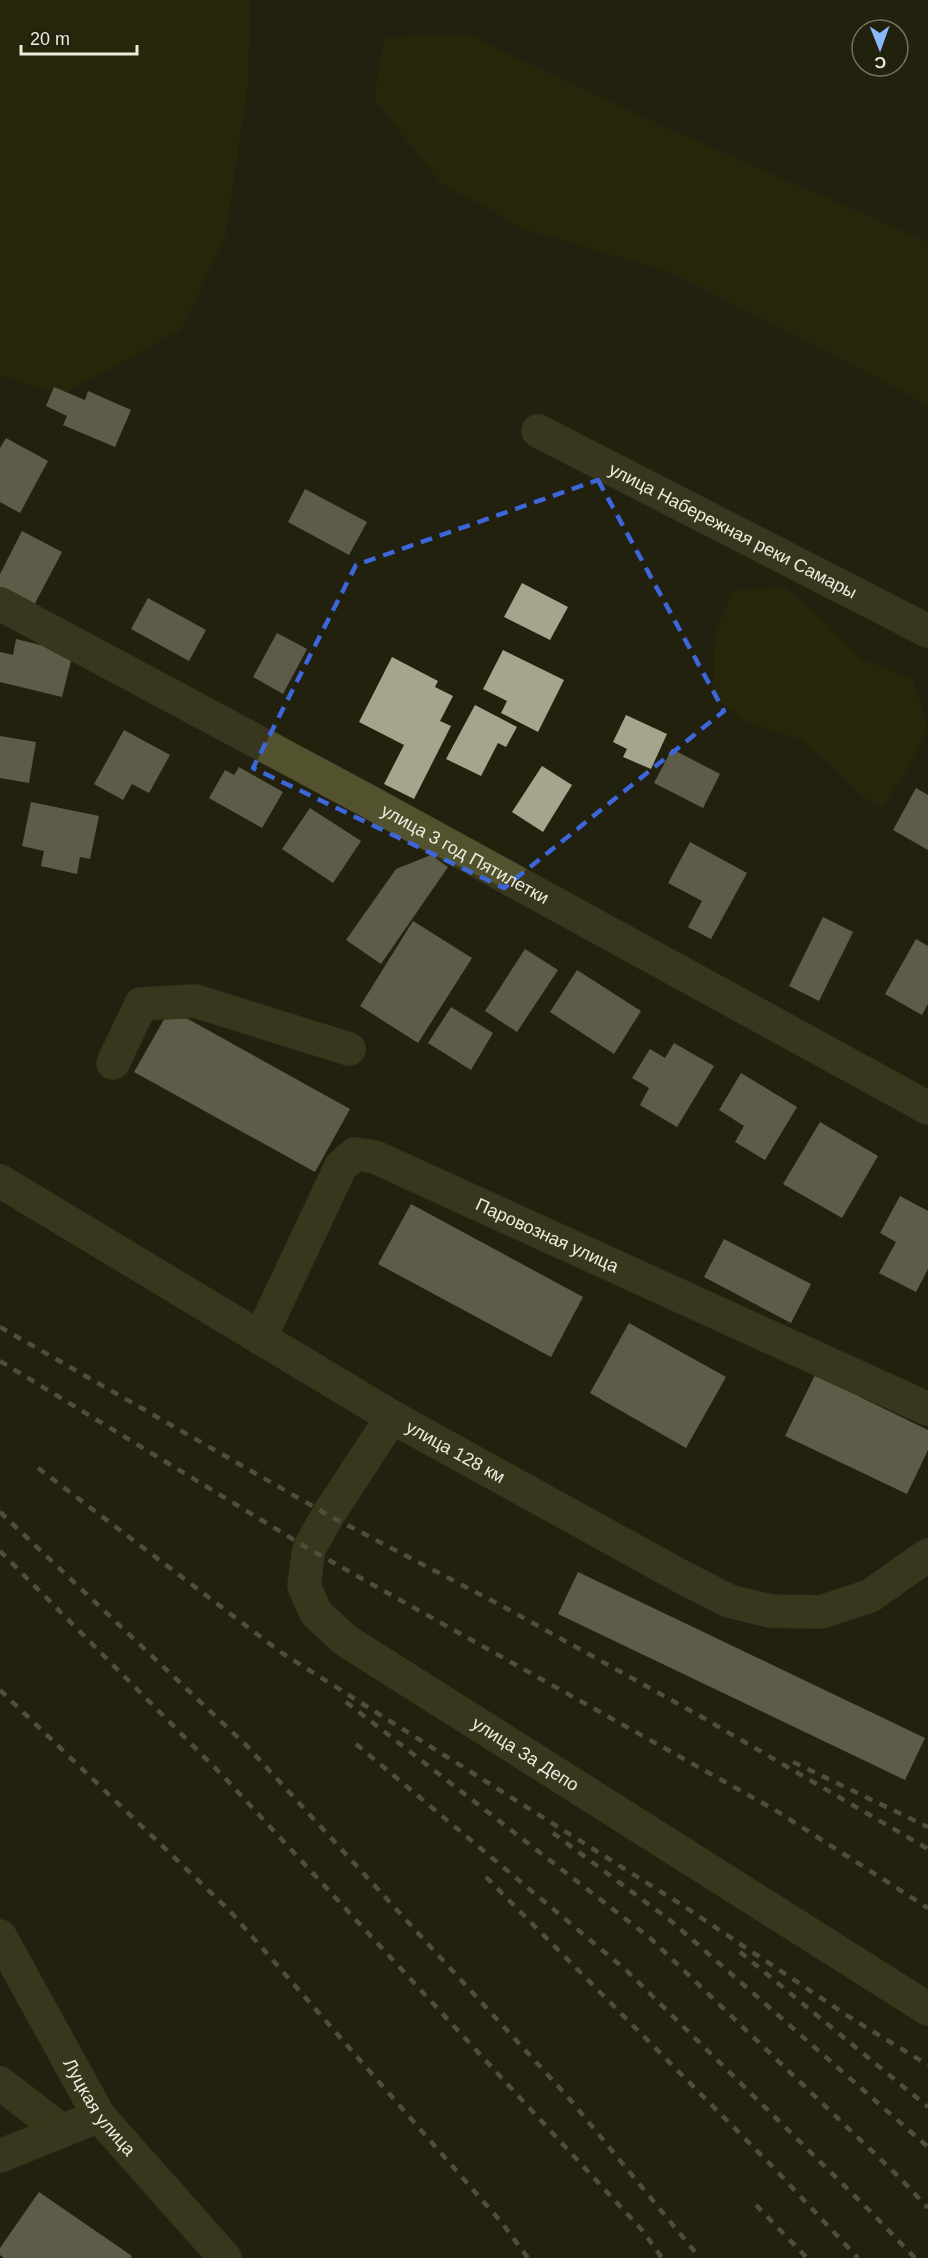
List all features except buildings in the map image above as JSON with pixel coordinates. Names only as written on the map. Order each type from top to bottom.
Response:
[{"type":"street","name":"улица Набережная реки Самары","points":[[538,431],[928,631]]},
{"type":"street","name":"улица 3 год Пятилетки","points":[[0,604],[368,801],[928,1108]]},
{"type":"street","points":[[113,1063],[141,1004],[195,1001],[349,1048]]},
{"type":"street","name":"Паровозная улица","points":[[260,1338],[341,1166],[355,1154],[375,1157],[928,1409]]},
{"type":"street","name":"улица 128 км","points":[[0,1181],[392,1417],[729,1601],[770,1611],[821,1612],[870,1596],[928,1555]]},
{"type":"street","name":"улица За Депо","points":[[392,1417],[328,1515],[309,1549],[304,1586],[316,1612],[345,1640],[928,2009]]},
{"type":"street","name":"Луцкая улица","points":[[0,1936],[99,2116],[225,2258]]},
{"type":"street","points":[[0,2083],[62,2131]]},
{"type":"street","points":[[0,2156],[99,2116]]},
{"type":"highlighted area","points":[[598,480],[724,711],[504,888],[253,768],[356,565]]},
{"type":"shaded area","points":[[0,0],[251,0],[248,84],[225,238],[181,330],[61,395],[0,375]]},
{"type":"shaded area","points":[[466,34],[669,129],[928,242],[928,406],[863,370],[669,272],[522,228],[441,183],[374,99],[384,38]]},
{"type":"shaded area","points":[[787,588],[861,659],[913,679],[928,729],[911,764],[882,807],[862,796],[830,764],[800,739],[746,722],[712,695],[716,630],[733,590]]},
{"type":"railway","points":[[0,1327],[328,1515],[504,1607],[700,1716],[928,1849]]},
{"type":"railway","points":[[0,1361],[309,1549],[775,1810],[928,1908]]},
{"type":"railway","points":[[38,1468],[282,1653],[682,1905],[854,2020],[928,2065]]},
{"type":"railway","points":[[0,1512],[246,1745],[568,2097],[700,2258]]},
{"type":"railway","points":[[0,1551],[225,1778],[642,2230],[662,2258]]},
{"type":"railway","points":[[0,1690],[229,1910],[502,2223],[528,2258]]},
{"type":"railway","points":[[346,1702],[650,1938],[899,2177],[928,2208]]},
{"type":"railway","points":[[356,1744],[626,1970],[915,2258]]},
{"type":"railway","points":[[793,1762],[928,1827]]},
{"type":"railway","points":[[553,1833],[671,1921],[928,2147]]},
{"type":"railway","points":[[486,1877],[772,2166],[858,2258]]},
{"type":"railway","points":[[740,1952],[928,2107]]},
{"type":"railway","points":[[756,2205],[807,2258]]}]
